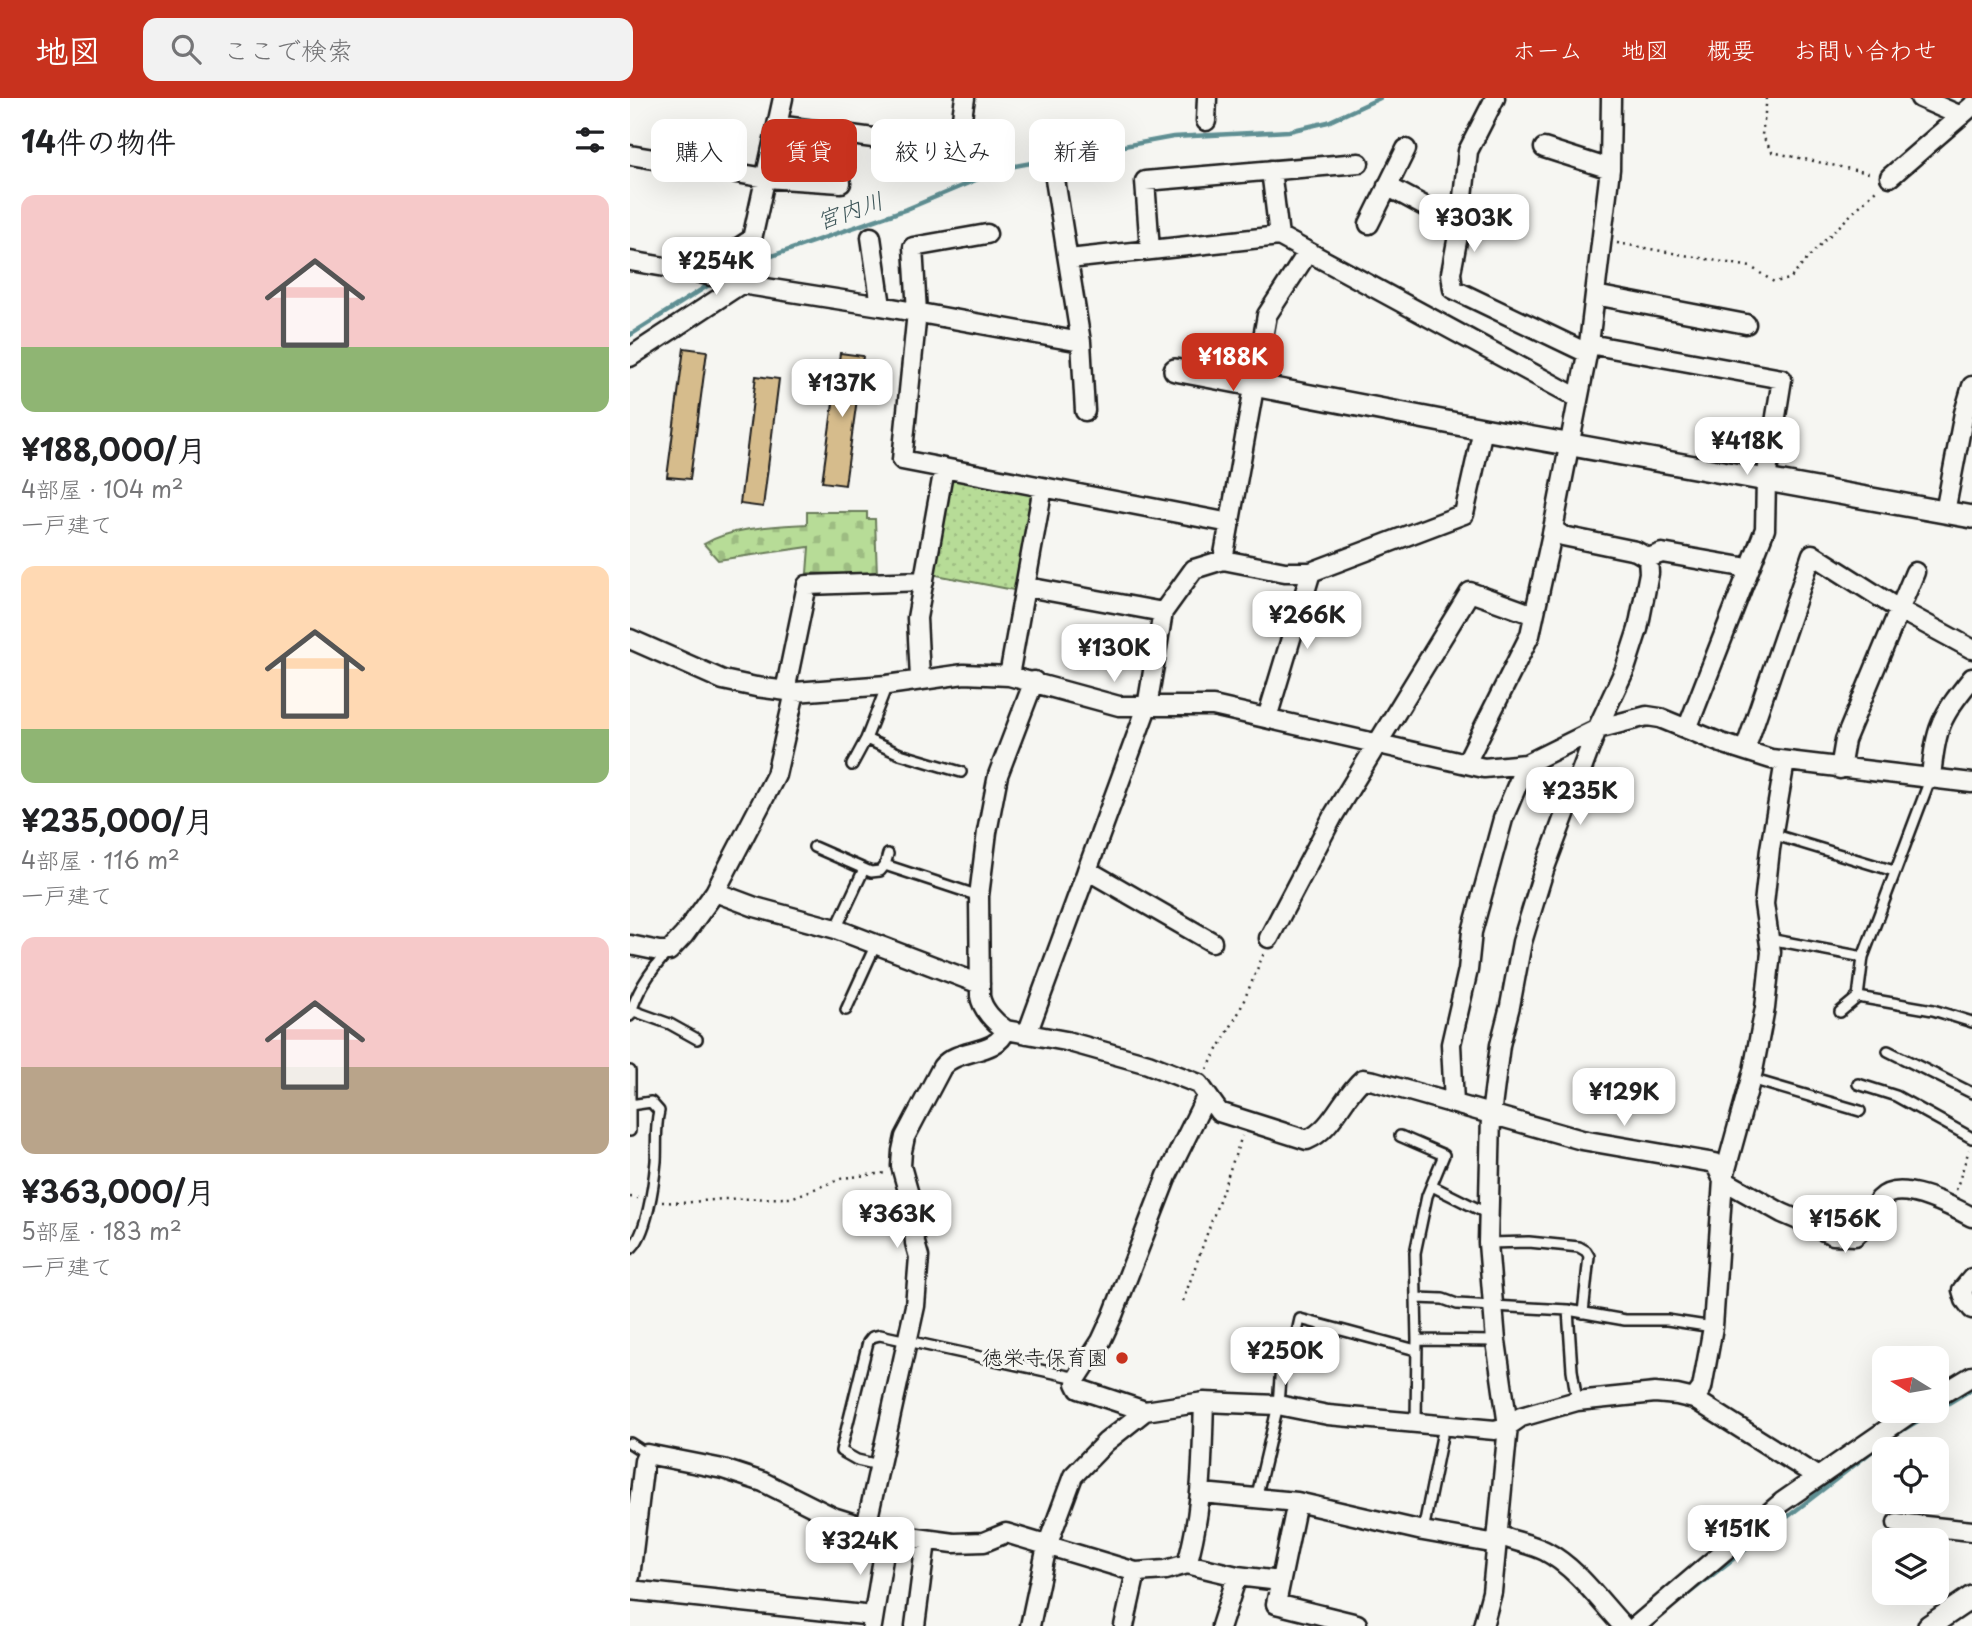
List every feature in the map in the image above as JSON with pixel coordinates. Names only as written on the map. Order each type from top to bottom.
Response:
[{"type":"street","points":[[778,119],[783,98]]},
{"type":"street","points":[[962,119],[965,98]]},
{"type":"street","points":[[1206,121],[1207,98]]},
{"type":"street","points":[[1495,98],[1468,151],[1460,225],[1451,273],[1453,289],[1588,349],[1782,379],[1766,479],[1765,529],[1687,729]]},
{"type":"street","points":[[1466,764],[1530,635],[1588,349],[1610,169],[1611,98]]},
{"type":"street","points":[[1920,98],[1967,111]]},
{"type":"street","points":[[1890,177],[1967,111]]},
{"type":"street","points":[[1544,148],[1610,169]]},
{"type":"street","points":[[1368,224],[1406,149]]},
{"type":"street","points":[[630,155],[761,177]]},
{"type":"street","points":[[1150,250],[1145,181],[1359,163]]},
{"type":"street","points":[[1271,170],[1279,236]]},
{"type":"street","points":[[700,273],[752,239],[765,182]]},
{"type":"street","points":[[826,182],[841,183]]},
{"type":"street","points":[[1056,182],[1081,342],[1085,411]]},
{"type":"street","points":[[1387,186],[1460,225]]},
{"type":"street","points":[[988,233],[913,247],[917,312],[902,460],[1230,523]]},
{"type":"street","points":[[1069,259],[1279,236],[1578,398]]},
{"type":"street","points":[[871,237],[881,306]]},
{"type":"street","points":[[1223,560],[1267,314],[1308,252]]},
{"type":"street","points":[[630,261],[700,273],[741,284],[1081,342]]},
{"type":"street","points":[[630,357],[741,284]]},
{"type":"street","points":[[1595,295],[1746,324]]},
{"type":"street","points":[[1175,370],[1483,429],[1972,517]]},
{"type":"street","points":[[1945,512],[1964,413],[1972,386]]},
{"type":"street","points":[[1027,1034],[1147,707],[1163,612],[1194,569],[1223,560],[1285,572],[1311,572],[1464,514],[1483,429]]},
{"type":"street","points":[[920,678],[917,618],[944,468]]},
{"type":"street","points":[[1009,676],[1043,487]]},
{"type":"street","points":[[1553,529],[1563,536],[1636,551],[1648,558],[1662,553],[1748,568]]},
{"type":"street","points":[[1745,750],[1812,554],[1900,610],[1972,649]]},
{"type":"street","points":[[1483,1626],[1492,1592],[1508,1426],[1496,1341],[1488,1243],[1490,1115],[1500,1045],[1522,942],[1544,870],[1597,729],[1625,669],[1638,629],[1649,573],[1648,558]]},
{"type":"street","points":[[1267,718],[1311,572]]},
{"type":"street","points":[[1840,769],[1845,740],[1915,572]]},
{"type":"street","points":[[630,945],[669,951],[684,935],[715,892],[776,775],[807,585],[924,581]]},
{"type":"street","points":[[1027,587],[1163,612]]},
{"type":"street","points":[[1269,938],[1333,816],[1470,592],[1534,615]]},
{"type":"street","points":[[630,639],[723,680],[790,692],[887,685],[920,678],[964,674],[1009,676],[1119,706],[1213,706],[1484,768],[1526,764],[1597,729],[1647,716],[1660,718],[1745,750],[1785,761],[1972,783]]},
{"type":"street","points":[[1931,777],[1935,737],[1944,715],[1972,678]]},
{"type":"street","points":[[1034,681],[998,775],[979,896],[981,1004],[1006,1030],[1066,1041],[1147,1064],[1202,1091],[1219,1112],[1307,1140],[1320,1134],[1353,1088],[1363,1079],[1582,1140],[1715,1163],[1723,1180],[1782,1213],[1833,1235],[1856,1236],[1866,1227],[1878,1200],[1889,1192],[1905,1191],[1951,1206],[1972,1217]]},
{"type":"street","points":[[1694,1399],[1702,1388],[1713,1327],[1723,1180],[1751,1079],[1765,1008],[1771,953],[1764,904],[1772,834],[1785,761]]},
{"type":"street","points":[[1454,1103],[1451,1044],[1468,970],[1472,932],[1503,819],[1526,764]]},
{"type":"street","points":[[1087,870],[1212,942]]},
{"type":"street","points":[[715,892],[755,907],[836,929],[980,984]]},
{"type":"street","points":[[866,1527],[915,1306],[919,1258],[915,1243],[913,1209],[901,1166],[905,1138],[948,1060],[994,1045],[1002,1039],[1006,1030]]},
{"type":"street","points":[[1202,1091],[1199,1105],[1167,1176],[1107,1328],[1077,1377],[1079,1389],[1145,1411],[1203,1402],[1278,1405],[1328,1415],[1495,1430],[1508,1426],[1521,1417],[1577,1401],[1655,1393],[1694,1399],[1818,1476]]},
{"type":"street","points":[[1972,1279],[1962,1290],[1972,1309]]},
{"type":"street","points":[[1950,1389],[1972,1376]]},
{"type":"street","points":[[1187,1564],[1202,1493],[1203,1402]]},
{"type":"street","points":[[1030,1626],[1047,1546],[1073,1476],[1106,1442],[1145,1411]]},
{"type":"street","points":[[1636,1626],[1782,1502],[1896,1423]]},
{"type":"street","points":[[630,1577],[633,1522],[647,1454],[723,1469],[763,1482],[833,1517],[887,1534],[954,1543],[984,1542],[1006,1533],[1136,1572],[1166,1570],[1187,1564],[1237,1576],[1280,1581]]},
{"type":"street","points":[[1202,1493],[1297,1502],[1423,1531],[1498,1540],[1542,1549],[1579,1577],[1623,1626]]},
{"type":"street","points":[[1297,1502],[1276,1604],[1357,1624]]},
{"type":"street","points":[[1897,1523],[1972,1531]]},
{"type":"street","points":[[630,1590],[872,1621],[887,1534]]},
{"type":"street","points":[[915,1626],[926,1541]]},
{"type":"street","points":[[1124,1626],[1136,1572]]},
{"type":"street","points":[[1221,1626],[1237,1576]]},
{"type":"street","points":[[1929,1626],[1972,1597]]},
{"type":"lane","points":[[852,765],[866,739],[887,685]]},
{"type":"lane","points":[[866,739],[900,754],[961,772]]},
{"type":"lane","points":[[1840,1012],[1858,997],[1863,957],[1931,777]]},
{"type":"lane","points":[[1772,834],[1894,871]]},
{"type":"lane","points":[[814,847],[840,856],[871,872],[880,871],[888,854]]},
{"type":"lane","points":[[885,865],[979,896]]},
{"type":"lane","points":[[836,929],[864,869]]},
{"type":"lane","points":[[1769,939],[1863,957]]},
{"type":"lane","points":[[846,1010],[876,944]]},
{"type":"lane","points":[[669,951],[658,963],[631,1013],[670,1024],[698,1039]]},
{"type":"lane","points":[[1858,997],[1933,1010],[1972,1022]]},
{"type":"lane","points":[[1888,1051],[1972,1093]]},
{"type":"lane","points":[[630,1071],[630,1131]]},
{"type":"lane","points":[[1751,1079],[1860,1111]]},
{"type":"lane","points":[[1858,1084],[1896,1096],[1972,1139]]},
{"type":"lane","points":[[630,1105],[651,1102],[659,1111],[650,1201],[637,1244],[630,1250]]},
{"type":"lane","points":[[1400,1136],[1444,1155],[1427,1196],[1415,1253],[1416,1423]]},
{"type":"lane","points":[[1432,1186],[1488,1214]]},
{"type":"lane","points":[[1488,1243],[1529,1242],[1579,1247],[1586,1251],[1589,1256],[1583,1313]]},
{"type":"lane","points":[[1417,1298],[1443,1299],[1457,1304],[1568,1310],[1625,1320],[1667,1320],[1713,1327]]},
{"type":"lane","points":[[1568,1310],[1577,1401]]},
{"type":"lane","points":[[1256,1499],[1278,1405],[1281,1365],[1297,1332],[1300,1319],[1417,1345],[1496,1341]]},
{"type":"lane","points":[[879,1465],[846,1456],[841,1451],[868,1342],[872,1337],[880,1335],[1077,1377]]},
{"type":"lane","points":[[1423,1531],[1442,1436]]},
{"type":"lane","points":[[630,1443],[647,1454]]},
{"type":"path","points":[[1767,98],[1762,135],[1772,152],[1890,177]]},
{"type":"path","points":[[1601,240],[1751,267],[1774,282],[1790,279],[1816,249],[1890,177]]},
{"type":"path","points":[[1202,1091],[1239,1012],[1269,938]]},
{"type":"path","points":[[1183,1301],[1247,1122]]},
{"type":"path","points":[[1951,1206],[1972,1139]]},
{"type":"path","points":[[630,1197],[681,1203],[791,1198],[843,1178],[883,1174],[901,1166]]},
{"type":"green space","points":[[959,476],[1027,489],[1036,501],[1019,591],[931,574],[949,484]]},
{"type":"green space","points":[[807,512],[867,512],[867,519],[875,519],[877,575],[807,573],[809,547],[718,560],[704,544],[741,531],[807,524]]},
{"type":"building","points":[[684,348],[707,351],[690,479],[667,477]]},
{"type":"building","points":[[840,353],[863,356],[845,485],[822,482]]},
{"type":"building","points":[[756,376],[779,379],[763,507],[740,504]]},
{"type":"waterway","name":"宮内川","points":[[729,274],[743,266],[907,209],[1004,168],[1173,137],[1289,131],[1328,122],[1380,98]]},
{"type":"waterway","name":"宮内川","points":[[630,335],[712,283]]},
{"type":"waterway","points":[[1950,1402],[1972,1389]]},
{"type":"waterway","points":[[1670,1608],[1888,1439],[1914,1423]]},
{"type":"place","name":"徳栄寺保育園","points":[[1122,1358]]}]
